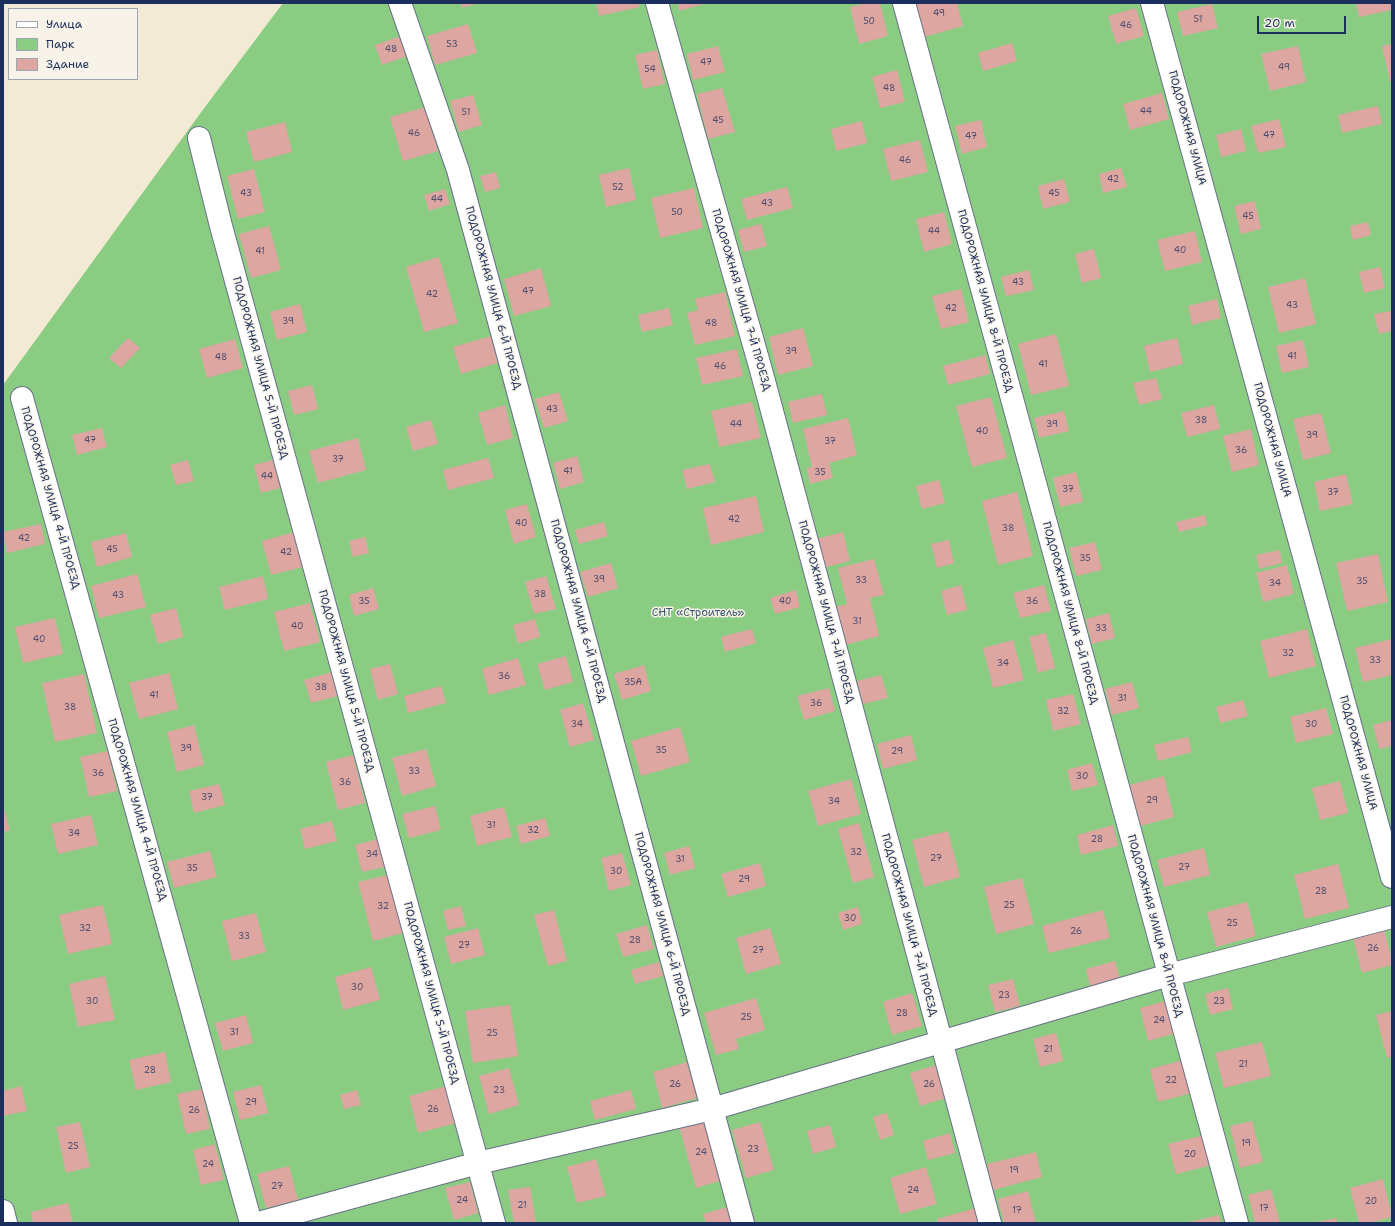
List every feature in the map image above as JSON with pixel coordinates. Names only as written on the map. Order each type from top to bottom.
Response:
[{"type":"street","name":"ПОДОРОЖНАЯ УЛИЦА 6-Й ПРОЕЗД","points":[[400,3],[458,170],[744,1223]]},
{"type":"street","name":"ПОДОРОЖНАЯ УЛИЦА 7-Й ПРОЕЗД","points":[[656,3],[761,370],[940,1042],[990,1223]]},
{"type":"street","name":"ПОДОРОЖНАЯ УЛИЦА 8-Й ПРОЕЗД","points":[[904,3],[1237,1223]]},
{"type":"street","name":"ПОДОРОЖНАЯ УЛИЦА","points":[[1152,3],[1392,877]]},
{"type":"street","name":"ПОДОРОЖНАЯ УЛИЦА 5-Й ПРОЕЗД","points":[[199,138],[221,226],[494,1223]]},
{"type":"street","name":"ПОДОРОЖНАЯ УЛИЦА 4-Й ПРОЕЗД","points":[[22,398],[251,1223]]},
{"type":"street","points":[[258,1223],[478,1163],[712,1109],[1169,975],[1392,917]]},
{"type":"street","points":[[3,1211],[6,1223]]},
{"type":"green space","name":"СНТ «Строитель»","points":[[283,3],[1392,3],[1392,1223],[3,1223],[3,385],[202,111]]},
{"type":"building","points":[[461,3],[479,3],[462,8]]},
{"type":"building","points":[[596,3],[639,3],[640,7],[599,16]]},
{"type":"building","points":[[678,3],[704,3],[704,4],[679,11]]},
{"type":"building","points":[[868,3],[880,3],[888,36],[859,44],[850,7]]},
{"type":"building","points":[[914,3],[957,3],[963,26],[924,37]]},
{"type":"building","points":[[1356,3],[1392,3],[1392,10],[1359,17]]},
{"type":"building","points":[[1212,4],[1218,28],[1183,36],[1177,12]]},
{"type":"building","points":[[1136,8],[1144,36],[1116,44],[1108,16]]},
{"type":"building","points":[[468,24],[477,53],[435,65],[427,36]]},
{"type":"building","points":[[401,36],[408,56],[382,65],[375,45]]},
{"type":"building","points":[[1012,43],[1017,61],[983,71],[978,53]]},
{"type":"building","points":[[1392,44],[1392,82],[1390,82],[1382,46]]},
{"type":"building","points":[[718,46],[725,72],[693,80],[687,54]]},
{"type":"building","points":[[1298,46],[1306,82],[1270,91],[1261,54]]},
{"type":"building","points":[[657,50],[665,84],[643,89],[635,55]]},
{"type":"building","points":[[897,70],[905,102],[880,108],[872,77]]},
{"type":"building","points":[[722,88],[735,132],[708,139],[697,94]]},
{"type":"building","points":[[1162,93],[1169,119],[1130,130],[1123,104]]},
{"type":"building","points":[[473,95],[482,125],[459,132],[450,101]]},
{"type":"building","points":[[1378,106],[1382,124],[1342,133],[1338,115]]},
{"type":"building","points":[[425,107],[438,151],[403,161],[390,117]]},
{"type":"building","points":[[1279,119],[1286,147],[1258,153],[1251,126]]},
{"type":"building","points":[[981,120],[987,147],[962,154],[955,126]]},
{"type":"building","points":[[862,121],[867,143],[836,151],[831,129]]},
{"type":"building","points":[[285,122],[292,152],[254,162],[246,132]]},
{"type":"building","points":[[1241,129],[1246,151],[1221,157],[1216,135]]},
{"type":"building","points":[[920,140],[928,172],[891,181],[883,149]]},
{"type":"building","points":[[629,168],[636,200],[606,207],[599,175]]},
{"type":"building","points":[[1121,168],[1127,187],[1103,193],[1099,174]]},
{"type":"building","points":[[254,169],[265,212],[238,219],[227,176]]},
{"type":"building","points":[[496,172],[500,188],[485,192],[480,176]]},
{"type":"building","points":[[1064,179],[1070,202],[1043,209],[1038,186]]},
{"type":"building","points":[[787,187],[793,208],[747,220],[741,199]]},
{"type":"building","points":[[694,188],[703,228],[660,238],[651,198]]},
{"type":"building","points":[[445,189],[450,204],[429,211],[424,195]]},
{"type":"building","points":[[1255,201],[1261,229],[1241,234],[1234,206]]},
{"type":"building","points":[[944,212],[952,244],[924,252],[916,219]]},
{"type":"building","points":[[1368,222],[1371,235],[1353,240],[1350,226]]},
{"type":"building","points":[[761,224],[767,246],[744,252],[738,230]]},
{"type":"building","points":[[269,226],[281,270],[251,278],[239,234]]},
{"type":"building","points":[[1195,231],[1202,262],[1165,271],[1157,240]]},
{"type":"building","points":[[1094,249],[1101,278],[1082,283],[1075,254]]},
{"type":"building","points":[[439,257],[458,323],[424,332],[406,267]]},
{"type":"building","points":[[1380,267],[1385,288],[1364,293],[1359,272]]},
{"type":"building","points":[[541,268],[551,306],[514,316],[504,279]]},
{"type":"building","points":[[1029,270],[1034,290],[1006,296],[1001,277]]},
{"type":"building","points":[[1305,278],[1316,324],[1279,333],[1268,287]]},
{"type":"building","points":[[961,289],[969,322],[941,329],[932,296]]},
{"type":"building","points":[[725,292],[735,336],[695,345],[687,313],[698,310],[695,299]]},
{"type":"building","points":[[1217,299],[1221,318],[1192,325],[1188,306]]},
{"type":"building","points":[[300,304],[307,332],[277,340],[270,312]]},
{"type":"building","points":[[669,308],[673,325],[642,332],[638,315]]},
{"type":"building","points":[[1391,311],[1392,331],[1379,334],[1374,314]]},
{"type":"building","points":[[803,328],[813,366],[778,375],[769,337]]},
{"type":"building","points":[[1056,334],[1069,386],[1031,395],[1018,344]]},
{"type":"building","points":[[491,336],[498,363],[461,374],[453,347]]},
{"type":"building","points":[[128,338],[140,348],[121,368],[109,358]]},
{"type":"building","points":[[1177,338],[1183,364],[1150,372],[1144,346]]},
{"type":"building","points":[[235,339],[243,368],[207,378],[199,349]]},
{"type":"building","points":[[1303,340],[1309,367],[1282,373],[1276,346]]},
{"type":"building","points":[[737,349],[743,376],[702,385],[696,358]]},
{"type":"building","points":[[985,355],[990,374],[948,385],[943,366]]},
{"type":"building","points":[[1156,378],[1162,399],[1139,405],[1133,383]]},
{"type":"building","points":[[312,385],[318,409],[294,415],[288,391]]},
{"type":"building","points":[[559,392],[568,421],[544,428],[535,399]]},
{"type":"building","points":[[822,394],[827,415],[793,423],[788,402]]},
{"type":"building","points":[[991,397],[1007,458],[972,467],[956,406]]},
{"type":"building","points":[[752,402],[761,438],[719,447],[711,411]]},
{"type":"building","points":[[505,405],[513,438],[487,445],[478,413]]},
{"type":"building","points":[[1214,405],[1220,429],[1187,437],[1181,413]]},
{"type":"building","points":[[1064,411],[1069,431],[1039,438],[1034,418]]},
{"type":"building","points":[[1321,413],[1331,453],[1303,460],[1293,419]]},
{"type":"building","points":[[848,418],[857,455],[829,463],[833,478],[810,484],[807,468],[812,467],[803,429]]},
{"type":"building","points":[[431,420],[438,444],[413,451],[406,427]]},
{"type":"building","points":[[102,428],[107,447],[77,455],[72,435]]},
{"type":"building","points":[[1251,429],[1259,465],[1232,472],[1223,436]]},
{"type":"building","points":[[358,438],[366,470],[318,483],[309,451]]},
{"type":"building","points":[[577,456],[584,482],[560,489],[553,463]]},
{"type":"building","points":[[488,458],[494,478],[448,490],[443,470]]},
{"type":"building","points":[[188,460],[194,481],[176,485],[170,465]]},
{"type":"building","points":[[273,460],[280,488],[261,493],[254,465]]},
{"type":"building","points":[[710,464],[715,482],[687,489],[682,470]]},
{"type":"building","points":[[1076,472],[1083,502],[1060,507],[1053,478]]},
{"type":"building","points":[[1346,474],[1353,504],[1320,511],[1314,482]]},
{"type":"building","points":[[939,480],[945,503],[922,509],[916,486]]},
{"type":"building","points":[[1017,492],[1033,556],[998,565],[982,501]]},
{"type":"building","points":[[756,496],[764,532],[711,545],[703,508]]},
{"type":"building","points":[[527,504],[536,537],[514,544],[505,510]]},
{"type":"building","points":[[1205,515],[1207,525],[1179,532],[1176,522]]},
{"type":"building","points":[[604,522],[608,536],[579,544],[575,530]]},
{"type":"building","points":[[41,524],[45,544],[7,553],[3,532]]},
{"type":"building","points":[[302,530],[311,565],[271,575],[262,541]]},
{"type":"building","points":[[843,532],[850,561],[823,568],[816,539]]},
{"type":"building","points":[[126,533],[132,557],[97,567],[91,542]]},
{"type":"building","points":[[365,537],[369,553],[353,557],[349,541]]},
{"type":"building","points":[[949,540],[954,563],[937,568],[931,544]]},
{"type":"building","points":[[1095,542],[1102,570],[1076,576],[1069,548]]},
{"type":"building","points":[[1280,550],[1282,563],[1259,569],[1256,555]]},
{"type":"building","points":[[1378,554],[1388,602],[1347,611],[1336,563]]},
{"type":"building","points":[[874,559],[884,595],[870,598],[879,636],[845,645],[835,607],[847,604],[838,568]]},
{"type":"building","points":[[611,563],[618,588],[588,597],[580,572]]},
{"type":"building","points":[[1287,565],[1294,594],[1263,602],[1256,573]]},
{"type":"building","points":[[137,574],[146,607],[99,618],[91,586]]},
{"type":"building","points":[[263,576],[268,599],[225,610],[219,587]]},
{"type":"building","points":[[546,576],[556,609],[534,614],[525,582]]},
{"type":"building","points":[[961,585],[967,610],[947,615],[941,591]]},
{"type":"building","points":[[1044,585],[1051,611],[1020,618],[1013,593]]},
{"type":"building","points":[[373,588],[379,609],[354,616],[349,595]]},
{"type":"building","points":[[796,590],[800,607],[775,614],[770,598]]},
{"type":"building","points":[[310,603],[320,642],[284,651],[274,612]]},
{"type":"building","points":[[176,608],[183,637],[158,644],[150,615]]},
{"type":"building","points":[[1109,613],[1115,638],[1092,644],[1086,619]]},
{"type":"building","points":[[55,618],[63,654],[23,663],[15,627]]},
{"type":"building","points":[[535,619],[540,637],[518,644],[513,625]]},
{"type":"building","points":[[752,629],[756,643],[725,652],[721,637]]},
{"type":"building","points":[[1307,629],[1316,666],[1269,678],[1260,641]]},
{"type":"building","points":[[1046,633],[1055,668],[1038,673],[1029,637]]},
{"type":"building","points":[[1392,639],[1392,675],[1363,682],[1355,648]]},
{"type":"building","points":[[1013,640],[1024,680],[993,688],[983,648]]},
{"type":"building","points":[[566,656],[573,682],[545,690],[537,664]]},
{"type":"building","points":[[518,658],[526,685],[489,695],[482,669]]},
{"type":"building","points":[[390,664],[398,694],[378,700],[370,669]]},
{"type":"building","points":[[644,665],[651,691],[622,700],[614,674]]},
{"type":"building","points":[[332,672],[338,696],[311,703],[304,680]]},
{"type":"building","points":[[169,673],[178,709],[139,719],[129,683]]},
{"type":"building","points":[[84,674],[97,733],[55,742],[42,683]]},
{"type":"building","points":[[881,675],[888,698],[863,704],[857,681]]},
{"type":"building","points":[[1132,682],[1139,708],[1112,715],[1105,689]]},
{"type":"building","points":[[441,686],[446,703],[408,713],[404,696]]},
{"type":"building","points":[[829,688],[835,711],[804,720],[797,696]]},
{"type":"building","points":[[1073,694],[1081,724],[1053,731],[1046,700]]},
{"type":"building","points":[[1243,700],[1248,716],[1220,723],[1216,707]]},
{"type":"building","points":[[583,703],[594,740],[570,747],[560,710]]},
{"type":"building","points":[[1326,708],[1333,734],[1296,743],[1290,717]]},
{"type":"building","points":[[1392,720],[1392,746],[1379,749],[1373,725]]},
{"type":"building","points":[[194,725],[204,765],[177,772],[167,732]]},
{"type":"building","points":[[680,727],[690,762],[641,776],[631,741]]},
{"type":"building","points":[[911,735],[917,760],[883,769],[877,744]]},
{"type":"building","points":[[1188,737],[1192,752],[1158,761],[1154,745]]},
{"type":"building","points":[[426,749],[436,786],[402,796],[392,758]]},
{"type":"building","points":[[108,751],[117,791],[89,797],[80,757]]},
{"type":"building","points":[[353,755],[365,803],[338,810],[326,762]]},
{"type":"building","points":[[1092,763],[1098,785],[1072,791],[1067,770]]},
{"type":"building","points":[[1164,776],[1174,817],[1140,826],[1129,785]]},
{"type":"building","points":[[851,779],[861,814],[818,826],[808,791]]},
{"type":"building","points":[[1340,781],[1348,813],[1320,820],[1312,788]]},
{"type":"building","points":[[219,784],[225,805],[194,813],[189,791]]},
{"type":"building","points":[[3,805],[10,830],[3,832]]},
{"type":"building","points":[[435,806],[441,830],[409,838],[402,814]]},
{"type":"building","points":[[504,807],[512,837],[477,846],[470,816]]},
{"type":"building","points":[[91,815],[98,845],[58,854],[51,824]]},
{"type":"building","points":[[545,818],[550,836],[521,844],[516,826]]},
{"type":"building","points":[[332,821],[337,841],[305,849],[300,829]]},
{"type":"building","points":[[859,823],[874,877],[853,883],[838,829]]},
{"type":"building","points":[[1113,825],[1118,846],[1081,855],[1077,835]]},
{"type":"building","points":[[948,831],[960,877],[924,887],[912,840]]},
{"type":"building","points":[[382,838],[389,866],[362,872],[355,845]]},
{"type":"building","points":[[689,846],[695,868],[670,875],[664,853]]},
{"type":"building","points":[[1204,848],[1210,875],[1164,887],[1157,860]]},
{"type":"building","points":[[210,851],[217,877],[174,888],[167,862]]},
{"type":"building","points":[[622,853],[631,885],[609,891],[601,858]]},
{"type":"building","points":[[760,863],[766,886],[728,897],[721,874]]},
{"type":"building","points":[[1338,864],[1349,908],[1305,919],[1294,875]]},
{"type":"building","points":[[392,874],[407,932],[373,941],[358,882]]},
{"type":"building","points":[[1022,878],[1034,924],[996,934],[984,887]]},
{"type":"building","points":[[1247,902],[1256,936],[1216,947],[1207,912]]},
{"type":"building","points":[[103,905],[112,944],[68,954],[59,915]]},
{"type":"building","points":[[461,906],[466,926],[448,930],[443,911]]},
{"type":"building","points":[[858,907],[862,924],[843,930],[838,913]]},
{"type":"building","points":[[554,910],[567,961],[548,966],[534,915]]},
{"type":"building","points":[[1103,910],[1110,938],[1049,953],[1042,926]]},
{"type":"building","points":[[256,913],[266,952],[232,961],[222,921]]},
{"type":"building","points":[[647,925],[654,949],[623,957],[616,934]]},
{"type":"building","points":[[478,928],[485,955],[451,964],[444,937]]},
{"type":"building","points":[[770,928],[781,964],[746,974],[736,938]]},
{"type":"building","points":[[1384,930],[1392,965],[1362,973],[1353,938]]},
{"type":"building","points":[[1115,961],[1120,979],[1090,986],[1086,969]]},
{"type":"building","points":[[659,962],[663,976],[635,984],[631,970]]},
{"type":"building","points":[[371,967],[380,1000],[343,1010],[335,977]]},
{"type":"building","points":[[105,976],[115,1020],[78,1027],[69,984]]},
{"type":"building","points":[[1013,979],[1020,1006],[995,1012],[988,985]]},
{"type":"building","points":[[1228,988],[1233,1009],[1210,1015],[1205,994]]},
{"type":"building","points":[[912,993],[922,1026],[892,1035],[883,1002]]},
{"type":"building","points":[[756,998],[765,1030],[736,1039],[739,1049],[716,1055],[704,1013]]},
{"type":"building","points":[[1169,1000],[1177,1033],[1148,1041],[1140,1008]]},
{"type":"building","points":[[510,1005],[518,1056],[473,1063],[465,1011]]},
{"type":"building","points":[[1392,1011],[1392,1056],[1387,1058],[1376,1015]]},
{"type":"building","points":[[246,1015],[253,1043],[223,1051],[215,1023]]},
{"type":"building","points":[[1056,1033],[1063,1061],[1040,1067],[1033,1039]]},
{"type":"building","points":[[1262,1042],[1271,1076],[1224,1088],[1215,1053]]},
{"type":"building","points":[[165,1052],[171,1082],[136,1090],[129,1060]]},
{"type":"building","points":[[1184,1060],[1192,1093],[1158,1102],[1150,1069]]},
{"type":"building","points":[[687,1062],[697,1098],[662,1108],[653,1072]]},
{"type":"building","points":[[940,1064],[949,1097],[920,1106],[910,1073]]},
{"type":"building","points":[[509,1068],[519,1105],[489,1114],[479,1076]]},
{"type":"building","points":[[261,1085],[268,1113],[240,1120],[233,1092]]},
{"type":"building","points":[[21,1086],[27,1111],[3,1116],[3,1091]]},
{"type":"building","points":[[447,1086],[457,1123],[418,1133],[409,1096]]},
{"type":"building","points":[[202,1089],[210,1129],[186,1134],[177,1094]]},
{"type":"building","points":[[357,1090],[361,1105],[344,1109],[340,1095]]},
{"type":"building","points":[[631,1090],[636,1109],[595,1120],[590,1101]]},
{"type":"building","points":[[887,1113],[894,1135],[880,1140],[873,1117]]},
{"type":"building","points":[[706,1119],[723,1180],[696,1188],[679,1126]]},
{"type":"building","points":[[1252,1121],[1263,1162],[1240,1168],[1230,1126]]},
{"type":"building","points":[[80,1122],[90,1167],[66,1173],[56,1127]]},
{"type":"building","points":[[760,1122],[774,1170],[746,1178],[732,1130]]},
{"type":"building","points":[[830,1125],[836,1147],[813,1154],[807,1131]]},
{"type":"building","points":[[950,1133],[955,1153],[928,1160],[923,1141]]},
{"type":"building","points":[[1205,1135],[1212,1165],[1176,1174],[1168,1144]]},
{"type":"building","points":[[215,1144],[224,1180],[201,1185],[193,1150]]},
{"type":"building","points":[[1036,1152],[1042,1177],[993,1190],[987,1164]]},
{"type":"building","points":[[596,1159],[606,1196],[577,1203],[567,1167]]},
{"type":"building","points":[[289,1166],[298,1200],[266,1208],[257,1174]]},
{"type":"building","points":[[926,1167],[937,1204],[900,1214],[890,1178]]},
{"type":"building","points":[[1383,1179],[1392,1217],[1370,1223],[1359,1223],[1350,1188]]},
{"type":"building","points":[[470,1182],[478,1213],[454,1220],[445,1188]]},
{"type":"building","points":[[530,1187],[536,1223],[514,1223],[508,1190]]},
{"type":"building","points":[[1271,1189],[1280,1223],[1255,1223],[1248,1195]]},
{"type":"building","points":[[1028,1191],[1036,1223],[1004,1223],[998,1199]]},
{"type":"building","points":[[68,1203],[73,1223],[33,1223],[31,1212]]},
{"type":"building","points":[[727,1207],[731,1223],[706,1223],[703,1214]]},
{"type":"building","points":[[976,1208],[980,1223],[938,1223],[937,1219]]},
{"type":"building","points":[[1219,1215],[1221,1223],[1189,1222]]},
{"type":"building","points":[[1336,1218],[1338,1223],[1317,1223],[1317,1222]]}]
